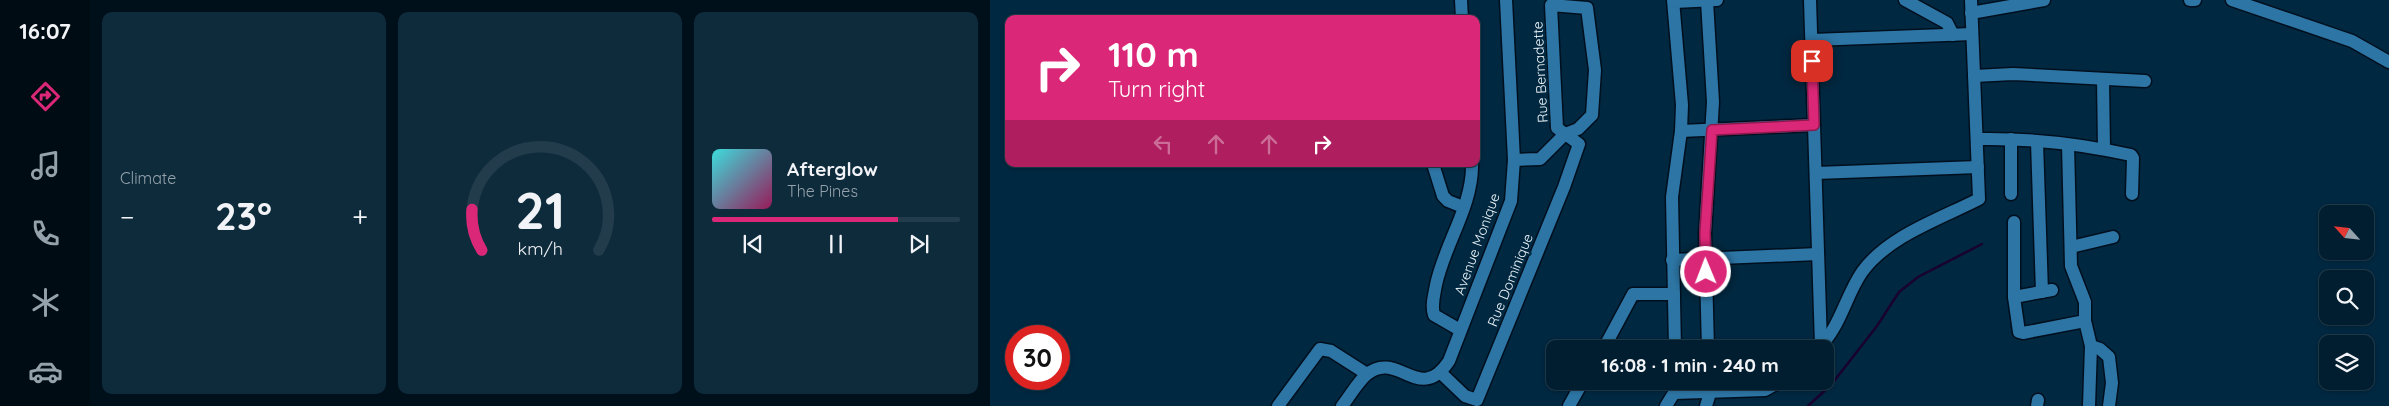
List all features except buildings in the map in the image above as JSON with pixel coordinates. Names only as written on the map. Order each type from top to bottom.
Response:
[{"type":"street","points":[[1461,0],[1462,15]]},
{"type":"street","name":"Avenue Monique","points":[[1440,373],[1449,361],[1511,201],[1514,160],[1506,0]]},
{"type":"street","points":[[1706,0],[1712,78],[1712,130],[1706,216],[1708,340]]},
{"type":"street","points":[[1675,340],[1672,197],[1681,131],[1682,105],[1674,1],[1718,0]]},
{"type":"street","points":[[1810,0],[1820,340]]},
{"type":"street","points":[[1905,0],[1947,23],[1953,35]]},
{"type":"street","points":[[1825,340],[1842,316],[1850,292],[1874,258],[1899,240],[1979,199],[1971,6],[2044,0]]},
{"type":"street","points":[[2232,0],[2352,41],[2389,62]]},
{"type":"street","name":"Rue Bernadette","points":[[1551,5],[1587,8],[1595,70],[1592,115],[1578,129],[1565,134],[1557,128],[1551,5]]},
{"type":"street","points":[[1812,40],[1972,34]]},
{"type":"street","points":[[1974,76],[2013,74],[2145,81]]},
{"type":"street","points":[[2103,79],[2104,149]]},
{"type":"street","points":[[1681,131],[1814,125]]},
{"type":"street","points":[[1514,160],[1540,159],[1565,134]]},
{"type":"street","name":"Rue Dominique","points":[[1440,373],[1465,396],[1477,400],[1564,187],[1578,144],[1565,134]]},
{"type":"street","points":[[1977,139],[2011,139],[2104,149],[2131,155],[2133,158],[2132,194]]},
{"type":"street","points":[[2011,139],[2011,194]]},
{"type":"street","points":[[2014,298],[2047,291],[2037,142]]},
{"type":"street","points":[[2068,145],[2071,266],[2085,302],[2085,321],[2091,346],[2089,406]]},
{"type":"street","points":[[1434,167],[1444,196],[1448,201],[1463,207]]},
{"type":"street","points":[[1460,330],[1434,315],[1432,307],[1440,267],[1470,187],[1472,167]]},
{"type":"street","points":[[1816,173],[1978,167]]},
{"type":"street","points":[[2014,222],[2014,298],[2019,332],[2023,333],[2085,321]]},
{"type":"street","points":[[2071,247],[2113,237]]},
{"type":"street","points":[[1672,260],[1818,254]]},
{"type":"street","points":[[1608,340],[1633,294],[1674,294]]},
{"type":"street","points":[[2091,346],[2100,348],[2109,357],[2112,383],[2109,406]]},
{"type":"street","points":[[1278,406],[1320,350],[1331,351],[1367,374]]},
{"type":"street","points":[[1342,406],[1367,374],[1381,368],[1393,368],[1418,378],[1427,379],[1440,373]]},
{"type":"street","points":[[1569,406],[1578,390]]},
{"type":"street","points":[[1666,406],[1673,390]]},
{"type":"street","points":[[1706,406],[1709,390]]},
{"type":"waterway","points":[[1808,406],[1831,385],[1877,326],[1899,292],[1918,277],[1982,244]]},
{"type":"route","points":[[1706,272],[1706,208],[1712,130],[1814,125],[1812,61]]}]
